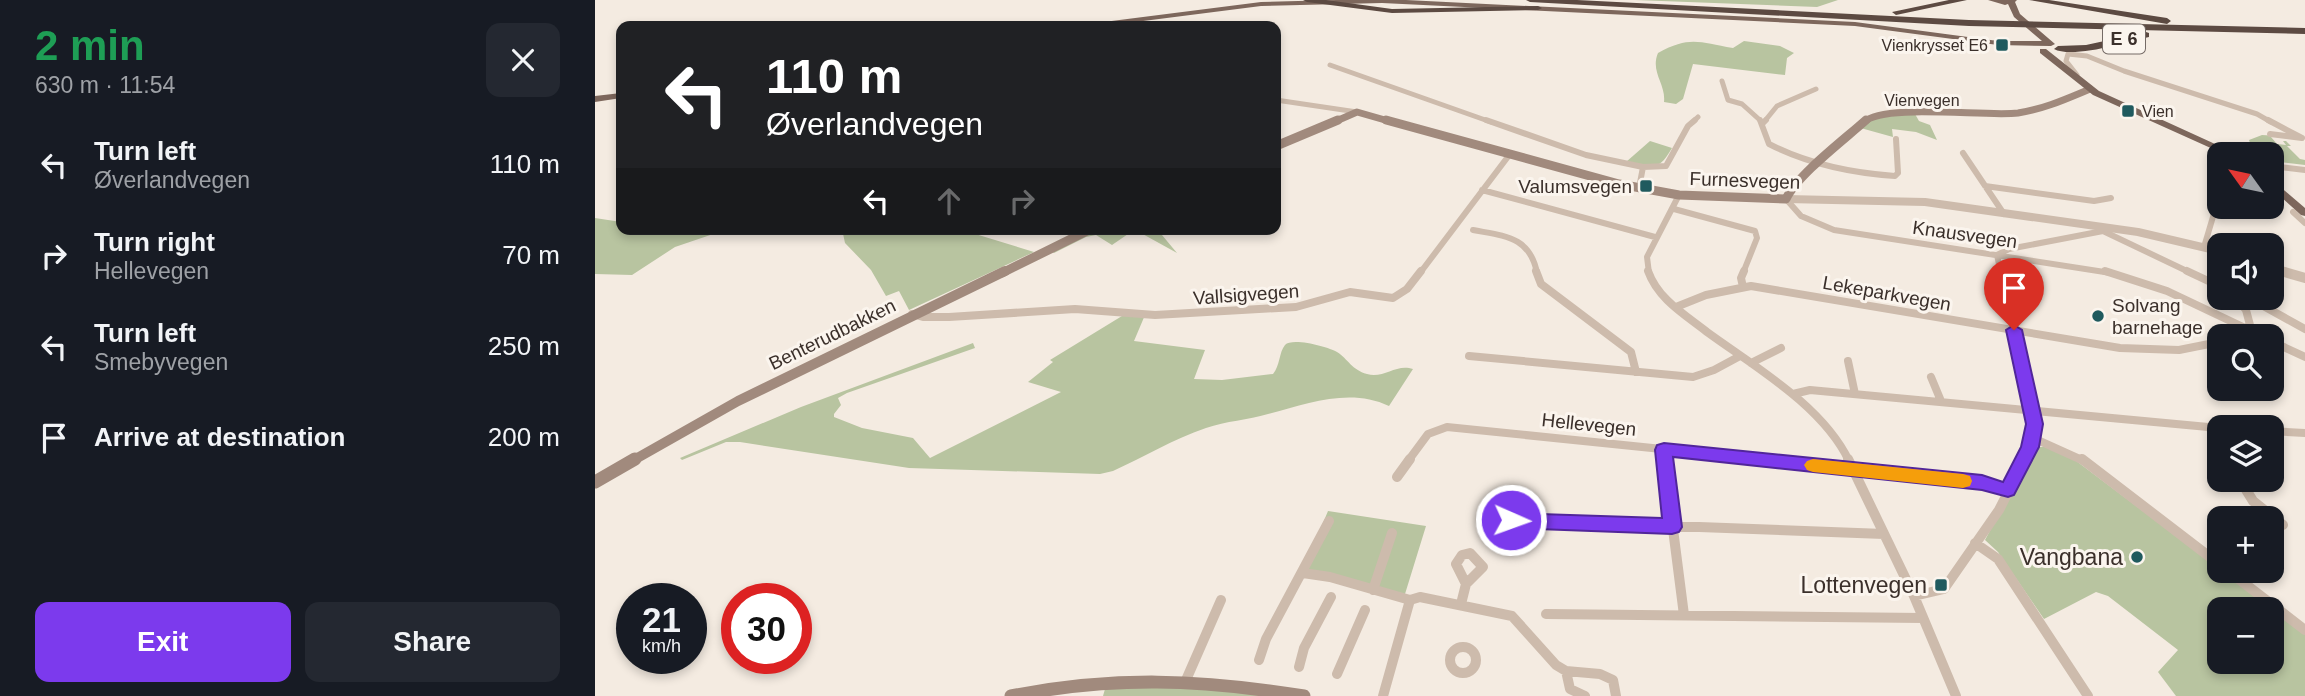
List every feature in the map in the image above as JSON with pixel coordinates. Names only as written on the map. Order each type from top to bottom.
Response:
[{"type":"highway","points":[[1307,0],[1392,10],[1538,8]]},
{"type":"highway","name":"E 6","points":[[1530,0],[1937,22],[2189,30],[2305,29]]},
{"type":"highway","name":"E 6","points":[[1580,0],[1856,15],[2305,29]]},
{"type":"highway","name":"E 6","points":[[1856,15],[1923,9],[1963,0]]},
{"type":"highway","name":"E 6","points":[[2033,0],[2156,20],[2224,26]]},
{"type":"highway","name":"E 6","points":[[2055,48],[2086,48],[2138,36],[2189,30]]},
{"type":"main road","points":[[1996,1],[2012,1],[2016,15]]},
{"type":"main road","points":[[1996,1],[2016,15],[2030,31],[2055,48],[2062,68]]},
{"type":"main road","points":[[1125,21],[1296,2],[1421,2],[1866,25],[2055,48]]},
{"type":"main road","points":[[2030,31],[2037,47],[2090,89],[2207,143]]},
{"type":"main road","name":"Vienvegen","points":[[1786,199],[1790,190],[1819,161],[1861,121],[1874,114],[2016,113],[2043,108],[2090,89]]},
{"type":"main road","points":[[595,99],[616,97]]},
{"type":"main road","points":[[1281,144],[1357,112]]},
{"type":"main road","name":"Furnesvegen","points":[[1357,112],[1639,188],[1679,195],[1786,199]]},
{"type":"main road","points":[[2284,196],[2299,212]]},
{"type":"main road","name":"Benterudbakken","points":[[595,482],[688,427],[912,314],[1078,235]]},
{"type":"main road","points":[[1011,696],[1100,689],[1154,678],[1221,682],[1304,696]]},
{"type":"street","points":[[2078,75],[2066,61],[2068,54],[2087,56],[2140,77],[2254,113],[2304,140]]},
{"type":"street","points":[[1331,65],[1600,159],[1643,167],[1666,166],[1688,126],[1698,117]]},
{"type":"street","points":[[1722,81],[1727,102],[1742,104],[1763,123],[1765,138],[1770,145],[1857,172],[1895,176],[1898,173],[1896,139]]},
{"type":"street","points":[[1763,123],[1777,106],[1816,89]]},
{"type":"street","name":"Furnesvegen","points":[[1281,101],[1357,112]]},
{"type":"street","points":[[2270,134],[2304,140]]},
{"type":"street","points":[[1963,153],[2004,214]]},
{"type":"street","name":"Vallsigvegen","points":[[912,314],[923,317],[949,317],[1075,309],[1169,314],[1297,307],[1350,292],[1392,298],[1407,289],[1510,154]]},
{"type":"street","points":[[1639,188],[1643,167]]},
{"type":"street","points":[[2284,168],[2305,170]]},
{"type":"street","points":[[1985,186],[2094,201],[2111,198]]},
{"type":"street","points":[[1482,190],[1655,237]]},
{"type":"street","points":[[1679,195],[1647,257],[1648,271],[1661,295],[1793,394],[1831,432],[1854,470],[1914,596],[1956,696]]},
{"type":"street","name":"Furnesvegen","points":[[1786,199],[1912,201],[2102,229],[2207,248]]},
{"type":"street","name":"Knausvegen","points":[[1786,199],[1794,211],[1807,220],[1835,230],[2115,274],[2167,291],[2236,324]]},
{"type":"street","points":[[1674,209],[1755,231],[1757,238],[1741,278],[1743,287]]},
{"type":"street","points":[[2299,212],[2305,223]]},
{"type":"street","points":[[2204,247],[2212,219]]},
{"type":"street","points":[[1914,596],[1944,589],[2008,490],[2033,438],[2032,409],[1997,255],[2009,249],[2102,229],[2207,280]]},
{"type":"street","points":[[1473,230],[1525,247],[1532,254],[1536,276],[1541,284],[1631,352],[1636,372]]},
{"type":"street","points":[[2284,272],[2305,278]]},
{"type":"street","name":"Lekeparkvegen","points":[[1676,307],[1706,295],[1743,287],[1772,289],[2137,350],[2179,350],[2207,344]]},
{"type":"street","points":[[2271,310],[2305,329]]},
{"type":"street","points":[[2284,347],[2305,357]]},
{"type":"street","points":[[1751,363],[1781,348]]},
{"type":"street","points":[[1469,356],[1693,377],[1714,370],[1740,356]]},
{"type":"street","points":[[1848,362],[1855,394]]},
{"type":"street","points":[[1931,377],[1941,401]]},
{"type":"street","points":[[1793,394],[1810,390],[2207,426]]},
{"type":"street","name":"Hellevegen","points":[[1397,477],[1428,434],[1447,427],[1982,482],[2008,490]]},
{"type":"street","points":[[2284,432],[2305,433]]},
{"type":"street","points":[[2033,438],[2081,459],[2207,555]]},
{"type":"street","points":[[1664,450],[1683,615]]},
{"type":"street","points":[[2247,492],[2259,506]]},
{"type":"street","points":[[1511,520],[1884,534]]},
{"type":"street","points":[[1259,660],[1266,639],[1329,522]]},
{"type":"street","points":[[1373,590],[1392,533]]},
{"type":"street","points":[[1975,543],[1998,559],[2088,696]]},
{"type":"street","points":[[1303,573],[1330,577],[1410,600],[1420,597],[1512,616],[1556,665],[1566,671],[1608,677],[1616,685],[1616,696]]},
{"type":"street","points":[[2244,583],[2305,629]]},
{"type":"street","points":[[1461,604],[1466,584]]},
{"type":"street","points":[[1299,667],[1304,648],[1332,597]]},
{"type":"street","points":[[1186,680],[1221,600]]},
{"type":"street","points":[[1383,696],[1410,600]]},
{"type":"street","points":[[1337,674],[1365,610]]},
{"type":"street","points":[[1546,614],[1923,618]]},
{"type":"street","points":[[1566,671],[1570,689],[1585,696]]},
{"type":"green space","points":[[1635,0],[1838,0],[1817,7]]},
{"type":"green space","points":[[1744,41],[1780,46],[1794,53],[1787,58],[1785,75],[1693,64],[1683,99],[1676,104],[1664,102],[1656,66],[1658,53],[1688,42],[1733,48]]},
{"type":"green space","points":[[1915,114],[1919,121],[1930,125],[1937,140],[1916,132],[1892,129],[1893,137],[1857,127],[1868,118]]},
{"type":"green space","points":[[2262,135],[2279,136],[2271,137],[2275,142],[2249,140]]},
{"type":"green space","points":[[1650,141],[1672,148],[1662,162],[1648,166],[1626,162]]},
{"type":"green space","points":[[2283,141],[2291,146],[2287,146],[2300,159],[2305,160],[2305,165],[2284,162],[2286,145]]},
{"type":"green space","points":[[595,218],[616,221],[616,235],[710,235],[675,247],[632,275],[595,274]]},
{"type":"green space","points":[[843,235],[979,235],[1034,252],[909,310],[899,291],[886,296],[871,270],[845,243]]},
{"type":"green space","points":[[1083,235],[1096,235],[1086,237],[1054,253],[1051,251]]},
{"type":"green space","points":[[1096,235],[1127,235],[1112,245]]},
{"type":"green space","points":[[1144,235],[1162,235],[1177,253]]},
{"type":"green space","points":[[1145,315],[1134,341],[1205,350],[1194,379],[1222,380],[1273,374],[1285,345],[1295,342],[1333,350],[1367,374],[1401,368],[1413,369],[1389,406],[1359,398],[1313,402],[1194,432],[1113,471],[1100,474],[909,468],[740,442],[726,442],[682,460],[680,458],[801,407],[973,343],[975,348],[838,398],[841,405],[834,417],[862,428],[913,438],[930,458],[1061,392],[1028,382],[1053,362],[1050,360],[1122,316]]},
{"type":"green space","points":[[2039,447],[2050,447],[2071,457],[2207,559],[2207,583],[2239,583],[2257,597],[2207,597],[2207,674],[2284,674],[2284,617],[2305,633],[2305,696],[2176,696],[2158,672],[2178,650],[2108,596],[2096,592],[2044,619],[1998,552],[1985,540],[2030,457]]},
{"type":"green space","points":[[1328,511],[1426,526],[1405,594],[1303,571]]},
{"type":"green space","points":[[1150,683],[1274,696],[1103,696],[1105,689]]},
{"type":"slow traffic","points":[[1813,465],[1963,481]]},
{"type":"place","name":"Vienkrysset E6","points":[[2002,45]]},
{"type":"place","name":"Vien","points":[[2128,111]]},
{"type":"place","name":"Valumsvegen","points":[[1646,186]]},
{"type":"place","name":"Solvang barnehage","points":[[2098,316]]},
{"type":"place","name":"Vangbana","points":[[2137,557]]},
{"type":"place","name":"Lottenvegen","points":[[1941,585]]},
{"type":"route","points":[[1511,520],[1672,527],[1664,450],[1982,482],[2008,490],[2030,447],[2035,424],[2014,330]]}]
